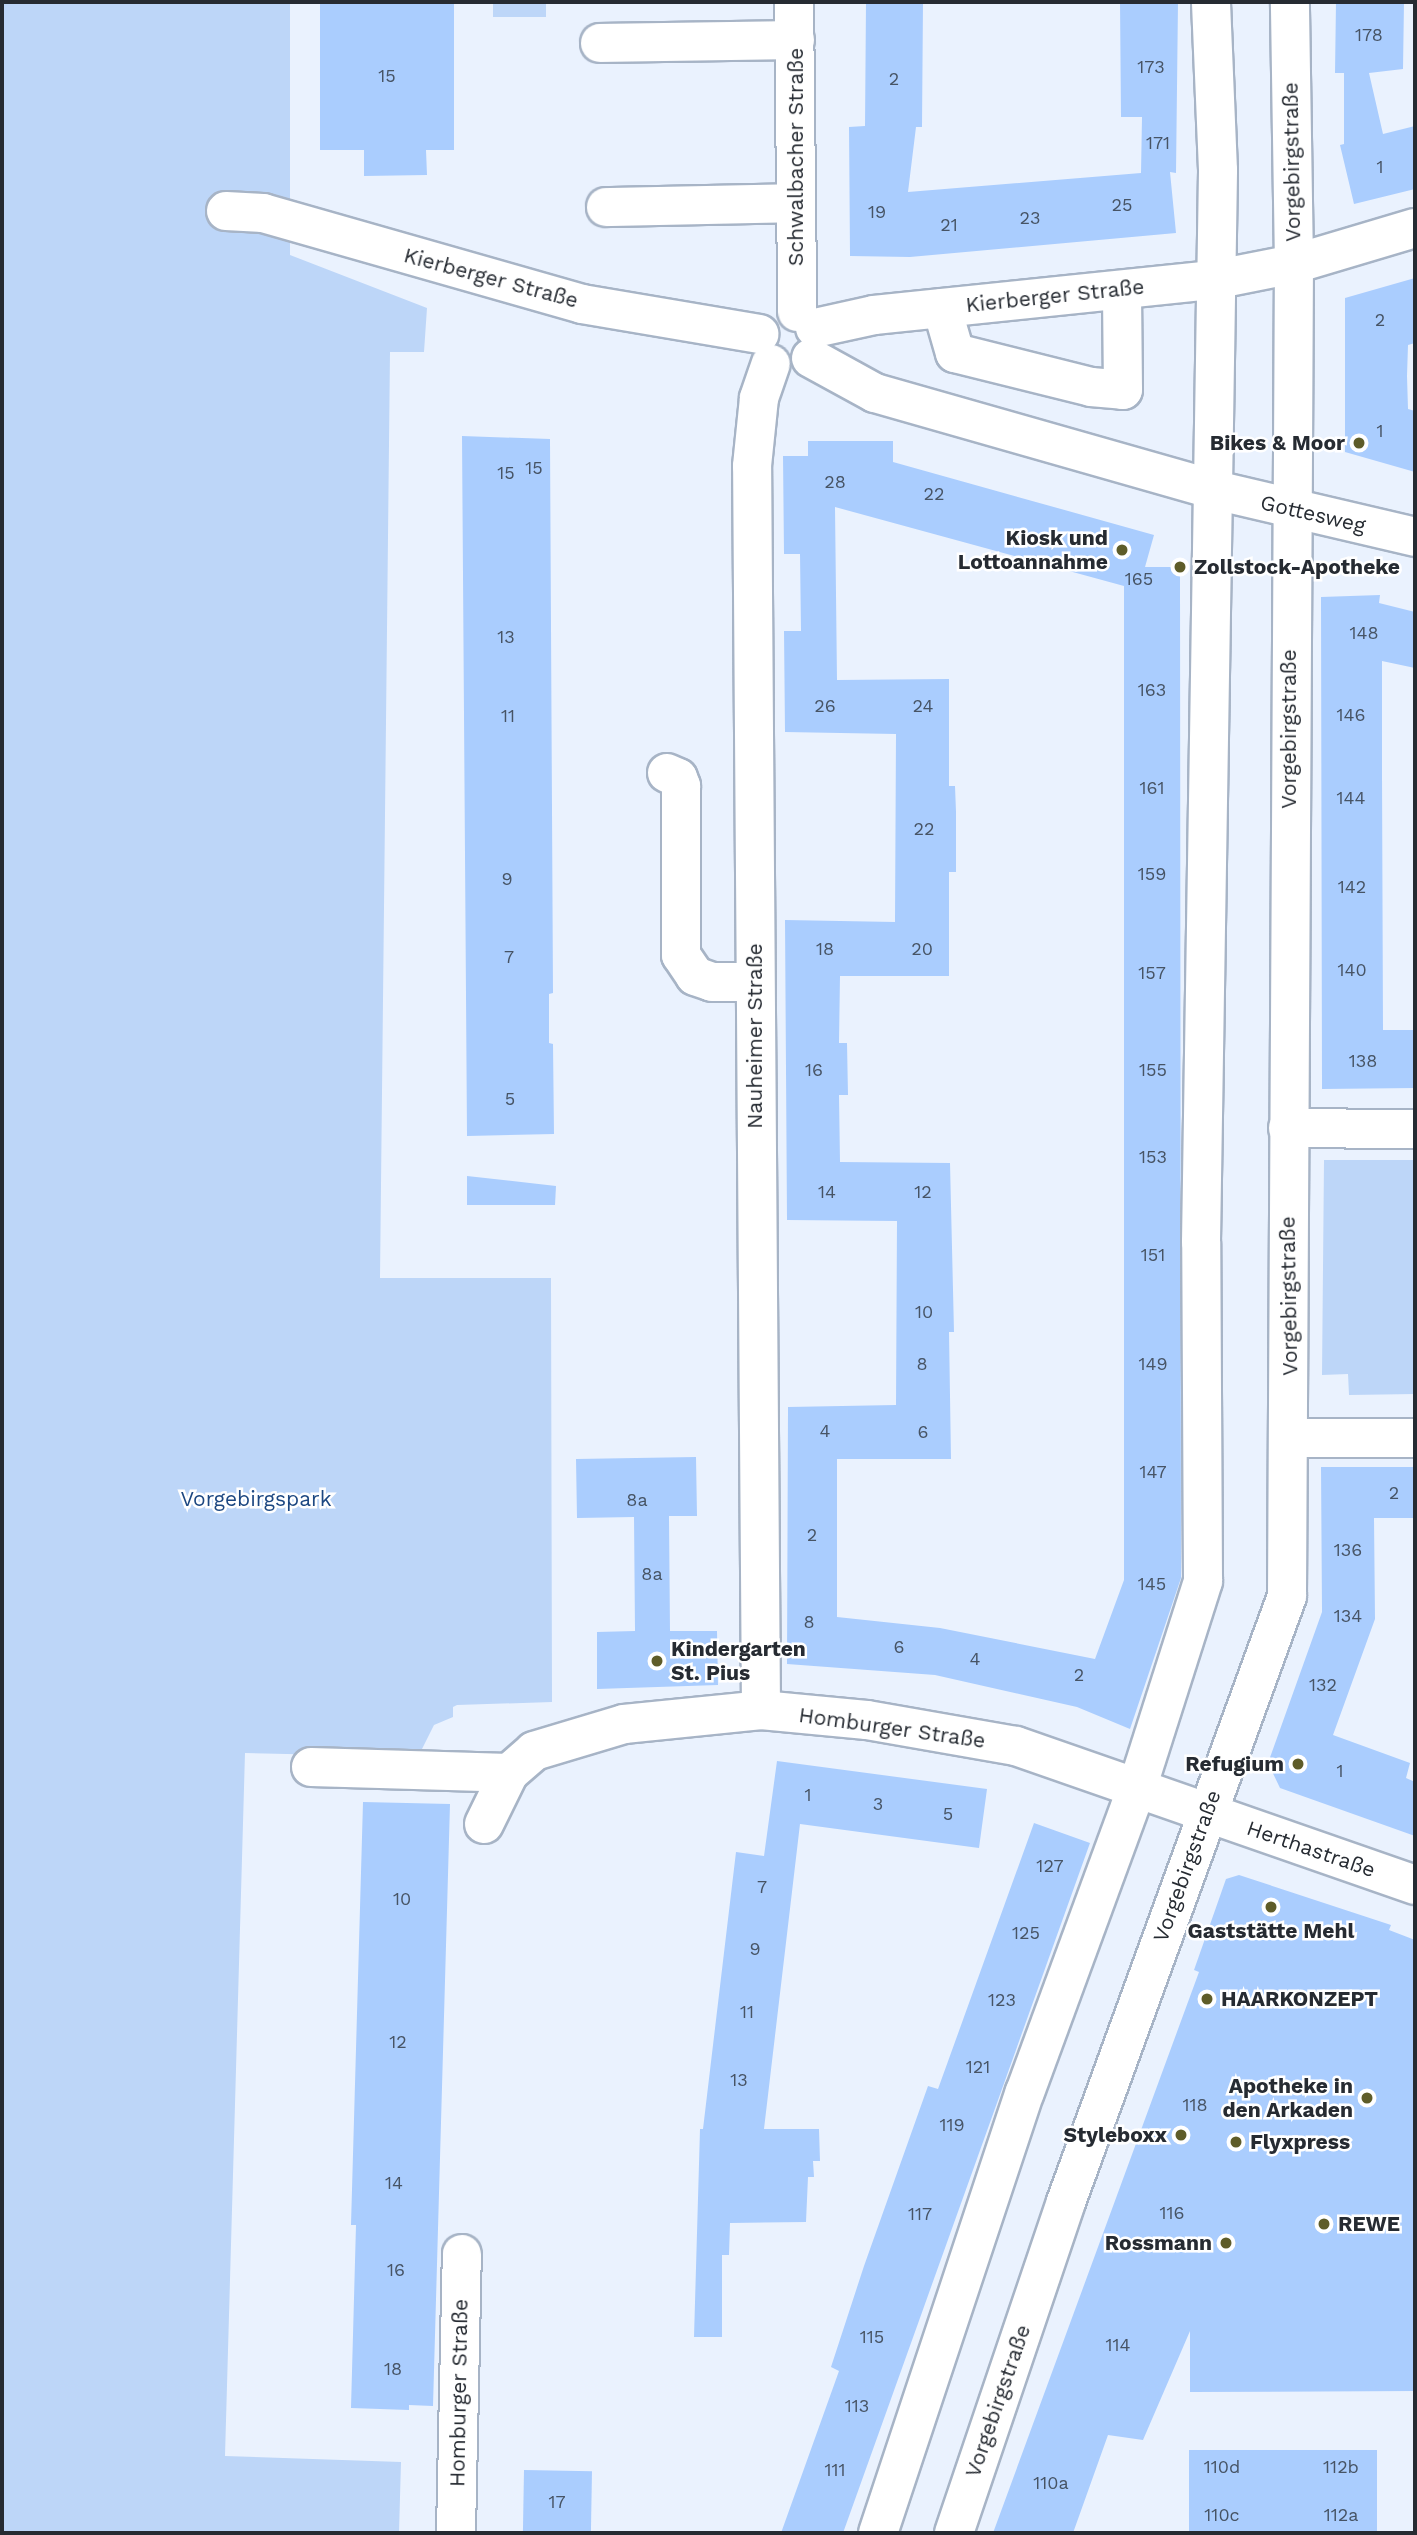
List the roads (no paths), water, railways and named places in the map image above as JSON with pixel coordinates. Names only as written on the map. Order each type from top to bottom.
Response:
[{"type":"main road","name":"Schwalbacher Straße","points":[[794,2],[796,203],[808,333]]},
{"type":"main road","points":[[878,2533],[1025,2092],[1138,1785],[1203,1581],[1201,1242],[1213,280],[1218,170],[1211,2]]},
{"type":"main road","name":"Vorgebirgstraße","points":[[954,2533],[1066,2202],[1287,1596],[1290,1438],[1290,509],[1294,264],[1290,2]]},
{"type":"main road","points":[[600,43],[795,40]]},
{"type":"main road","points":[[606,207],[796,203]]},
{"type":"main road","name":"Kierberger Straße","points":[[226,211],[262,213],[582,304],[765,349],[792,369],[808,333]]},
{"type":"main road","name":"Kierberger Straße","points":[[765,349],[774,314],[808,333],[874,315],[1213,280],[1294,264],[1415,228]]},
{"type":"main road","points":[[942,308],[955,353],[1091,387],[1123,390],[1122,290]]},
{"type":"main road","points":[[808,333],[875,393],[1211,489]]},
{"type":"main road","name":"Nauheimer Straße","points":[[761,1710],[752,466],[765,349]]},
{"type":"main road","name":"Gottesweg","points":[[1211,489],[1415,537]]},
{"type":"main road","points":[[667,773],[678,778],[681,786],[681,955],[695,976],[712,982],[754,982]]},
{"type":"main road","points":[[1288,1128],[1415,1129]]},
{"type":"main road","points":[[1290,1438],[1415,1438]]},
{"type":"main road","name":"Homburger Straße","points":[[484,1824],[509,1773],[534,1751],[624,1724],[761,1710],[867,1720],[1016,1746],[1138,1785],[1208,1812]]},
{"type":"main road","points":[[311,1767],[509,1773]]},
{"type":"main road","name":"Herthastraße","points":[[1208,1812],[1415,1885]]},
{"type":"main road","name":"Homburger Straße","points":[[456,2533],[462,2253]]},
{"type":"place","name":"Bikes & Moor","points":[[1359,443]]},
{"type":"place","name":"Kiosk und Lottoannahme","points":[[1122,550]]},
{"type":"place","name":"Zollstock-Apotheke","points":[[1180,567]]},
{"type":"place","name":"Kindergarten St. Pius","points":[[657,1661]]},
{"type":"place","name":"Refugium","points":[[1298,1764]]},
{"type":"place","name":"Gaststätte Mehl","points":[[1271,1907]]},
{"type":"place","name":"HAARKONZEPT","points":[[1207,1999]]},
{"type":"place","name":"Apotheke in den Arkaden","points":[[1367,2098]]},
{"type":"place","name":"Styleboxx","points":[[1181,2135]]},
{"type":"place","name":"Flyxpress","points":[[1236,2142]]},
{"type":"place","name":"REWE","points":[[1324,2224]]},
{"type":"place","name":"Rossmann","points":[[1226,2243]]},
{"type":"park label","name":"Vorgebirgspark","points":[[256,1499]]}]
